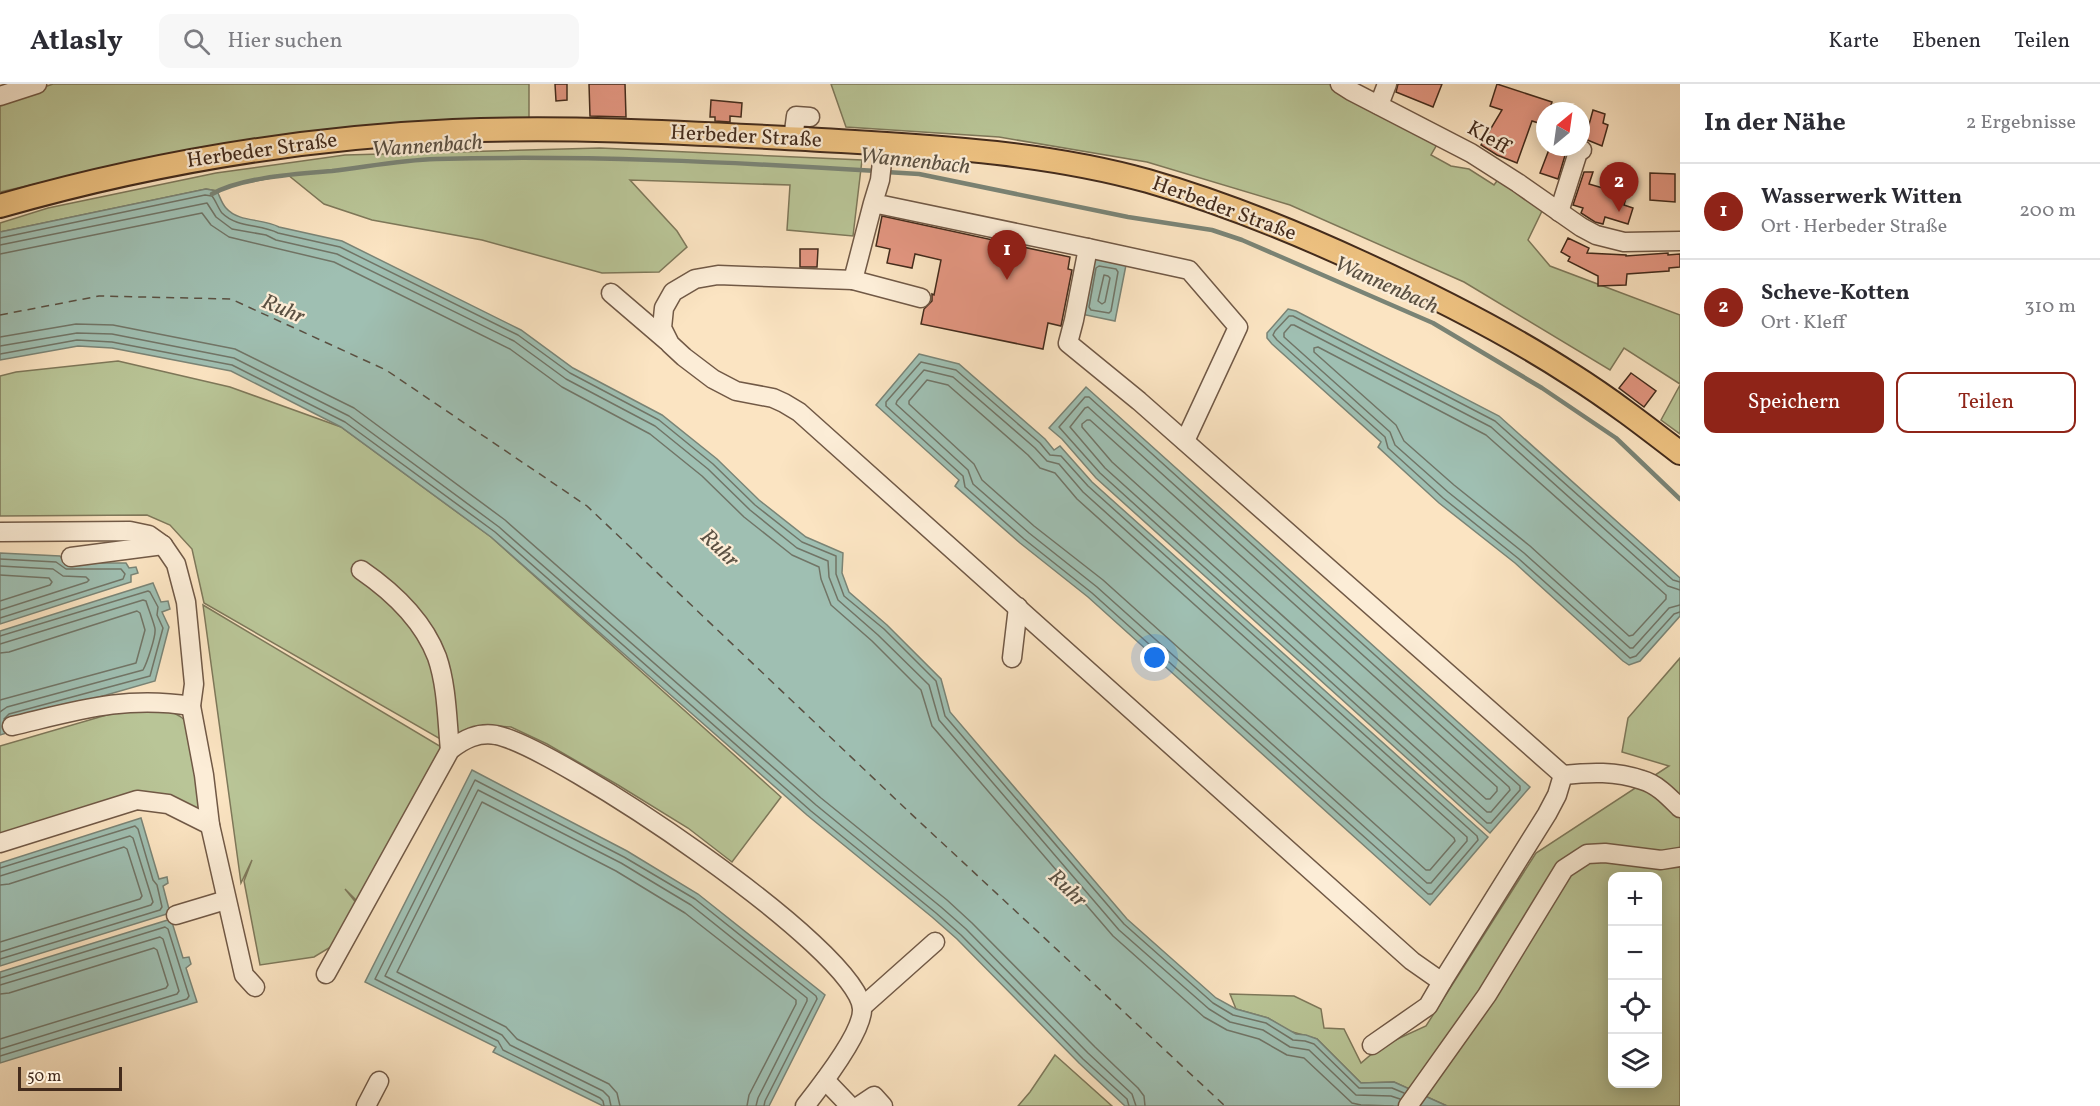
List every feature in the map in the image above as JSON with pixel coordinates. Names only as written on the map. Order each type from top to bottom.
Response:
[{"type":"main road","name":"Herbeder Straße","points":[[0,206],[59,189],[179,163],[261,149],[390,135],[500,130],[585,130],[884,144],[994,153],[1102,170],[1185,192],[1334,250],[1428,294],[1517,342],[1601,394],[1680,453]]},
{"type":"street","points":[[0,96],[37,84]]},
{"type":"street","name":"Kleff","points":[[1340,84],[1471,153],[1596,235],[1624,242],[1680,241]]},
{"type":"street","points":[[1379,105],[1387,84]]},
{"type":"street","points":[[793,139],[796,116],[810,117]]},
{"type":"street","points":[[853,280],[881,174],[884,144]]},
{"type":"street","points":[[1559,212],[1577,156]]},
{"type":"street","points":[[873,203],[1189,270],[1238,327],[1185,441]]},
{"type":"street","points":[[1088,248],[1068,343],[1185,441],[1563,775],[1597,772],[1644,780],[1680,807]]},
{"type":"street","points":[[670,344],[662,327],[664,308],[673,292],[695,279],[718,275],[853,280],[921,298]]},
{"type":"street","points":[[611,293],[684,357],[713,379],[736,391],[773,398],[799,412],[1412,961],[1442,982]]},
{"type":"street","points":[[0,532],[130,531],[149,535],[163,545],[176,564],[186,602],[194,684],[191,706],[204,776],[210,825],[219,856],[226,900],[244,975],[255,987]]},
{"type":"street","points":[[71,557],[163,545]]},
{"type":"street","points":[[362,570],[400,602],[420,626],[437,657],[443,685],[450,750]]},
{"type":"street","points":[[1012,658],[1018,608]]},
{"type":"street","points":[[12,726],[97,705],[147,701],[191,706]]},
{"type":"street","points":[[326,974],[450,750],[463,740],[483,734],[498,735],[535,751],[680,838],[743,884],[816,945],[851,981],[862,1007],[861,1016],[850,1040],[825,1080],[805,1106]]},
{"type":"street","points":[[1372,1045],[1428,1006],[1547,814],[1557,795],[1563,775]]},
{"type":"street","points":[[0,843],[137,800],[168,804],[210,825]]},
{"type":"street","points":[[1408,1106],[1487,995],[1564,869],[1587,854],[1605,853],[1661,860],[1680,857]]},
{"type":"street","points":[[176,915],[226,900]]},
{"type":"street","points":[[862,1007],[935,942]]},
{"type":"street","points":[[825,1080],[850,1106]]},
{"type":"street","points":[[366,1106],[379,1081]]},
{"type":"street","points":[[859,1106],[874,1096],[883,1106]]},
{"type":"green space","points":[[53,84],[529,84],[529,121],[145,159],[0,192],[0,102]]},
{"type":"green space","points":[[831,84],[1332,84],[1439,141],[1431,155],[1451,166],[1469,169],[1494,185],[1499,178],[1543,209],[1528,240],[1550,266],[1680,315],[1680,384],[1624,348],[1610,370],[1464,282],[1290,205],[1147,162],[999,137],[846,127]]},
{"type":"green space","points":[[600,148],[862,160],[853,236],[787,230],[790,185],[630,180],[677,231],[687,247],[659,272],[602,273],[482,240],[372,220],[324,204],[288,175],[228,186],[217,191],[206,189],[0,232],[0,223],[48,208],[216,173],[345,155]]},
{"type":"green space","points":[[118,361],[230,387],[341,427],[491,537],[781,797],[732,862],[688,828],[547,744],[511,727],[484,725],[442,740],[204,603],[192,549],[170,525],[147,515],[0,516],[0,376],[16,372]]},
{"type":"green space","points":[[1680,385],[1680,434],[1661,420]]},
{"type":"green space","points":[[203,605],[443,748],[359,903],[345,889],[358,905],[334,945],[314,957],[260,965],[244,881],[252,860],[241,883]]},
{"type":"green space","points":[[1680,658],[1680,1106],[1447,1106],[1394,1082],[1361,1083],[1317,1039],[1289,1031],[1268,1018],[1236,1009],[1230,994],[1294,996],[1321,1009],[1324,1028],[1344,1029],[1361,1063],[1380,1047],[1426,1026],[1536,853],[1669,766],[1622,752],[1628,718]]},
{"type":"green space","points":[[134,707],[172,712],[190,726],[200,812],[168,800],[0,839],[0,746]]},
{"type":"green space","points":[[1055,1055],[1112,1106],[1018,1106]]},
{"type":"water","name":"Ruhr","points":[[206,189],[217,191],[225,206],[231,213],[238,216],[342,241],[521,330],[573,368],[662,415],[717,459],[759,500],[806,537],[843,553],[842,573],[849,592],[887,625],[941,679],[950,712],[1127,919],[1216,998],[1236,1009],[1268,1018],[1296,1034],[1317,1039],[1361,1083],[1394,1082],[1447,1106],[1125,1106],[932,917],[807,815],[491,537],[341,427],[231,371],[112,348],[78,346],[0,360],[0,232]]},
{"type":"water","points":[[1092,258],[1126,265],[1115,321],[1081,314]]},
{"type":"water","points":[[1288,309],[1296,311],[1499,416],[1680,578],[1680,616],[1640,661],[1629,665],[1623,661],[1515,563],[1439,503],[1378,447],[1381,442],[1272,344],[1267,338],[1267,333]]},
{"type":"water","points":[[919,354],[959,364],[1045,439],[1054,450],[1060,446],[1092,482],[1488,837],[1430,905],[1088,597],[1020,543],[955,486],[959,480],[876,405]]},
{"type":"water","points":[[1086,387],[1530,787],[1490,833],[1096,478],[1062,439],[1049,428]]},
{"type":"water","points":[[0,553],[60,556],[66,563],[126,563],[129,568],[136,567],[138,573],[131,575],[131,582],[0,624]]},
{"type":"water","points":[[153,583],[161,602],[168,601],[170,609],[162,612],[169,627],[155,681],[82,702],[0,735],[0,631]]},
{"type":"water","points":[[472,770],[627,851],[698,894],[825,995],[769,1106],[603,1106],[493,1052],[496,1047],[365,982]]},
{"type":"water","points":[[141,818],[159,879],[167,877],[168,883],[163,886],[170,913],[0,966],[0,863]]},
{"type":"water","points":[[171,919],[183,958],[189,957],[191,964],[186,968],[197,1002],[0,1063],[0,972]]},
{"type":"building","points":[[555,84],[567,84],[567,100],[556,101]]},
{"type":"building","points":[[589,84],[625,84],[626,117],[590,116]]},
{"type":"building","points":[[1398,84],[1442,84],[1433,107],[1396,92]]},
{"type":"building","points":[[1497,84],[1552,102],[1536,102],[1536,122],[1532,121],[1517,163],[1481,145],[1502,110],[1490,106]]},
{"type":"building","points":[[711,100],[742,103],[741,117],[730,116],[730,122],[715,121],[715,117],[710,117]]},
{"type":"building","points":[[1593,110],[1605,114],[1603,123],[1608,125],[1602,146],[1590,141],[1590,121]]},
{"type":"building","points":[[1547,156],[1565,156],[1558,179],[1540,173]]},
{"type":"building","points":[[1584,172],[1593,172],[1589,184],[1613,191],[1612,194],[1626,198],[1624,205],[1633,208],[1628,224],[1605,217],[1603,224],[1595,222],[1581,213],[1583,208],[1573,205]]},
{"type":"building","points":[[1650,173],[1675,174],[1675,202],[1650,200]]},
{"type":"building","points":[[882,216],[993,240],[990,253],[1015,258],[1018,246],[1070,257],[1068,269],[1072,270],[1061,326],[1048,323],[1043,349],[921,324],[924,309],[932,301],[932,294],[934,295],[941,260],[915,254],[912,268],[887,263],[890,249],[876,246]]},
{"type":"building","points":[[1568,238],[1589,248],[1587,253],[1626,256],[1680,254],[1680,267],[1669,268],[1669,271],[1627,274],[1626,285],[1598,286],[1598,276],[1568,261],[1570,257],[1561,252]]},
{"type":"building","points":[[800,249],[818,249],[817,267],[800,267]]},
{"type":"building","points":[[1631,373],[1656,391],[1644,407],[1619,388]]},
{"type":"waterway","name":"Wannenbach","points":[[212,194],[224,188],[270,177],[436,159],[657,160],[877,171]]},
{"type":"waterway","name":"Wannenbach","points":[[886,172],[919,174],[1128,217],[1212,230],[1242,240],[1433,323],[1542,388],[1616,438],[1680,499]]},
{"type":"ferry route","points":[[0,315],[99,296],[231,299],[386,370],[587,506],[908,811],[1225,1106]]},
{"type":"place","name":"Scheve-Kotten","points":[[1619,212]]},
{"type":"place","name":"Wasserwerk Witten","points":[[1007,280]]}]
